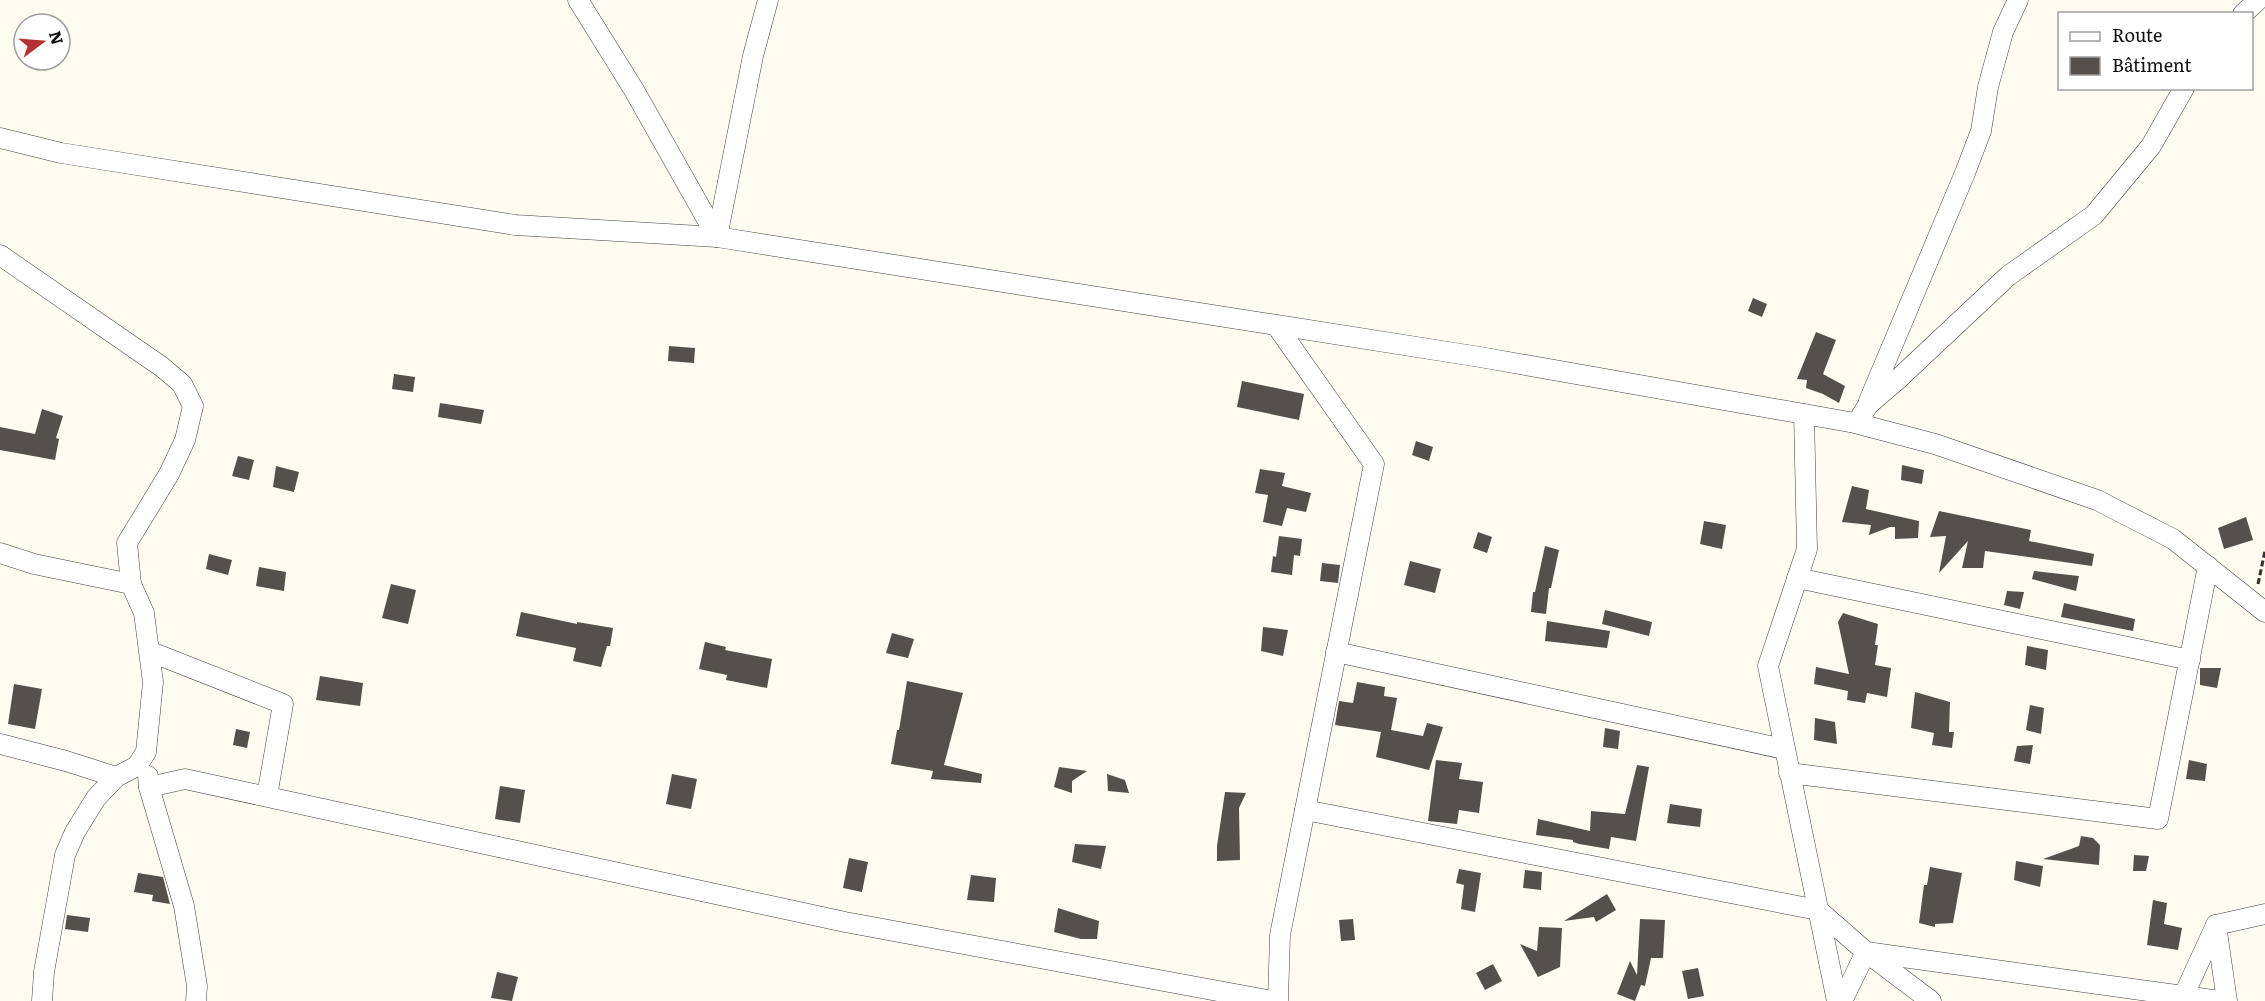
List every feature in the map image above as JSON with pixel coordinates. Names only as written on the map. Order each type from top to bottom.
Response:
[{"type":"street","points":[[578,0],[634,90],[717,237]]},
{"type":"street","points":[[717,237],[753,56],[768,0]]},
{"type":"street","points":[[1857,423],[1868,405],[1981,131],[1988,87],[2002,33],[2018,0]]},
{"type":"street","points":[[2245,12],[2258,0]]},
{"type":"street","points":[[1868,405],[2008,276],[2094,215],[2151,146],[2183,90]]},
{"type":"street","points":[[0,138],[61,153],[515,225],[717,237],[1480,357],[1857,423],[1935,444],[2097,500],[2173,539],[2260,608]]},
{"type":"street","points":[[0,255],[162,367],[182,384],[193,406],[185,440],[177,457],[127,543],[131,584],[144,613],[153,682],[146,752],[149,787],[184,906],[197,986],[196,1001]]},
{"type":"street","points":[[1276,325],[1374,464],[1280,935],[1278,1001]]},
{"type":"street","points":[[1804,414],[1807,549],[1768,666],[1837,1001]]},
{"type":"street","points":[[0,553],[34,564],[131,584]]},
{"type":"street","points":[[1789,772],[2158,819],[2208,566]]},
{"type":"street","points":[[1797,578],[2190,660]]},
{"type":"street","points":[[150,652],[283,704],[267,796]]},
{"type":"street","points":[[1336,652],[1784,749]]},
{"type":"street","points":[[0,744],[116,777]]},
{"type":"street","points":[[42,1001],[44,972],[65,855],[75,832],[96,798],[116,777],[137,766],[146,752]]},
{"type":"street","points":[[149,787],[185,778],[845,922],[1272,1001]]},
{"type":"street","points":[[1305,810],[1818,910],[1866,952],[1931,1001]]},
{"type":"street","points":[[2216,924],[2265,914]]},
{"type":"street","points":[[2183,997],[2216,924]]},
{"type":"street","points":[[2216,924],[2227,1001]]},
{"type":"street","points":[[1866,952],[2220,1001]]},
{"type":"street","points":[[1842,1001],[1866,952]]},
{"type":"path","points":[[2260,608],[2265,550]]},
{"type":"building","points":[[1753,298],[1767,304],[1762,317],[1748,311]]},
{"type":"building","points":[[1816,332],[1836,340],[1823,374],[1845,386],[1839,403],[1806,388],[1807,380],[1797,379]]},
{"type":"building","points":[[669,346],[695,348],[694,363],[668,361]]},
{"type":"building","points":[[394,374],[415,377],[413,392],[392,389]]},
{"type":"building","points":[[1242,381],[1304,394],[1299,420],[1237,407]]},
{"type":"building","points":[[440,403],[484,410],[481,424],[438,417]]},
{"type":"building","points":[[42,409],[63,416],[56,438],[59,439],[55,460],[0,450],[0,427],[35,434]]},
{"type":"building","points":[[1416,441],[1433,447],[1429,461],[1412,455]]},
{"type":"building","points":[[238,456],[254,460],[249,480],[232,476]]},
{"type":"building","points":[[1902,465],[1924,470],[1922,484],[1901,480]]},
{"type":"building","points":[[276,466],[299,472],[294,492],[273,487]]},
{"type":"building","points":[[1260,469],[1285,473],[1282,486],[1311,493],[1306,512],[1287,508],[1282,526],[1263,522],[1268,495],[1255,493]]},
{"type":"building","points":[[1852,486],[1869,490],[1866,509],[1919,521],[1918,538],[1895,539],[1895,527],[1869,535],[1871,525],[1842,522]]},
{"type":"building","points":[[1939,511],[2031,530],[2029,541],[2094,554],[2092,566],[1985,551],[1983,568],[1962,568],[1968,541],[1939,573],[1946,536],[1930,537]]},
{"type":"building","points":[[2246,517],[2253,540],[2224,549],[2218,528]]},
{"type":"building","points":[[1704,521],[1726,525],[1722,549],[1700,544]]},
{"type":"building","points":[[1478,532],[1492,537],[1487,553],[1473,548]]},
{"type":"building","points":[[1279,536],[1302,539],[1300,556],[1294,555],[1292,575],[1271,572]]},
{"type":"building","points":[[1545,546],[1559,550],[1551,588],[1549,588],[1546,614],[1531,612],[1533,592],[1535,592]]},
{"type":"building","points":[[209,554],[232,560],[228,575],[206,569]]},
{"type":"building","points":[[1410,561],[1441,569],[1435,593],[1404,585]]},
{"type":"building","points":[[1322,563],[1340,565],[1338,583],[1320,581]]},
{"type":"building","points":[[259,567],[286,572],[284,591],[256,586]]},
{"type":"building","points":[[2034,571],[2079,576],[2076,591],[2032,579]]},
{"type":"building","points":[[391,584],[416,590],[408,624],[382,618]]},
{"type":"building","points":[[2007,591],[2024,592],[2020,609],[2004,605]]},
{"type":"building","points":[[2064,603],[2135,619],[2133,631],[2061,617]]},
{"type":"building","points":[[1605,610],[1652,622],[1649,636],[1602,624]]},
{"type":"building","points":[[521,612],[577,624],[577,622],[613,628],[610,646],[607,646],[601,667],[573,661],[576,648],[516,636]]},
{"type":"building","points":[[1843,613],[1878,624],[1875,665],[1891,668],[1887,697],[1867,693],[1865,703],[1847,700],[1848,691],[1814,684],[1816,667],[1849,674],[1838,622]]},
{"type":"building","points":[[1547,621],[1610,631],[1607,648],[1545,641]]},
{"type":"building","points":[[1263,627],[1288,630],[1283,656],[1261,651]]},
{"type":"building","points":[[892,633],[914,639],[908,658],[886,653]]},
{"type":"building","points":[[705,642],[726,647],[725,650],[772,659],[767,688],[726,680],[727,675],[699,669]]},
{"type":"building","points":[[2027,646],[2048,650],[2046,670],[2025,665]]},
{"type":"building","points":[[2200,668],[2221,668],[2217,688],[2200,685]]},
{"type":"building","points":[[320,676],[363,683],[360,706],[316,700]]},
{"type":"building","points":[[907,681],[963,693],[944,765],[982,774],[981,783],[931,779],[933,771],[891,764]]},
{"type":"building","points":[[1357,682],[1385,687],[1384,696],[1397,698],[1391,730],[1423,736],[1427,723],[1443,727],[1429,770],[1376,757],[1381,732],[1335,725],[1339,701],[1353,703]]},
{"type":"building","points":[[14,684],[42,689],[35,729],[8,724]]},
{"type":"building","points":[[1915,692],[1950,702],[1949,732],[1954,732],[1952,748],[1932,745],[1934,733],[1911,728]]},
{"type":"building","points":[[2030,705],[2044,708],[2041,734],[2026,730]]},
{"type":"building","points":[[1815,718],[1835,722],[1837,744],[1814,740]]},
{"type":"building","points":[[1605,728],[1620,731],[1618,749],[1603,747]]},
{"type":"building","points":[[236,729],[250,732],[247,748],[233,745]]},
{"type":"building","points":[[2033,745],[2030,764],[2014,761],[2017,746]]},
{"type":"building","points":[[1436,760],[1462,763],[1459,779],[1483,782],[1479,813],[1459,810],[1457,824],[1428,821]]},
{"type":"building","points":[[2189,760],[2207,764],[2205,781],[2186,779]]},
{"type":"building","points":[[1637,765],[1649,767],[1636,841],[1611,837],[1609,849],[1579,844],[1573,840],[1536,835],[1538,819],[1590,831],[1591,811],[1625,814]]},
{"type":"building","points":[[1059,767],[1087,771],[1072,781],[1072,793],[1054,787]]},
{"type":"building","points":[[672,774],[697,779],[691,809],[666,804]]},
{"type":"building","points":[[1107,774],[1125,780],[1129,793],[1108,791]]},
{"type":"building","points":[[500,786],[525,790],[520,823],[495,819]]},
{"type":"building","points":[[1225,792],[1246,793],[1239,808],[1240,860],[1217,861]]},
{"type":"building","points":[[1670,804],[1702,809],[1700,827],[1667,823]]},
{"type":"building","points":[[2081,836],[2093,838],[2100,845],[2099,865],[2043,859],[2079,846]]},
{"type":"building","points":[[1075,844],[1106,846],[1101,869],[1072,862]]},
{"type":"building","points":[[2134,855],[2149,856],[2146,871],[2133,871]]},
{"type":"building","points":[[849,858],[868,862],[862,892],[843,888]]},
{"type":"building","points":[[2016,861],[2043,866],[2040,887],[2014,880]]},
{"type":"building","points":[[1930,867],[1962,873],[1953,923],[1935,924],[1935,927],[1919,923],[1924,885],[1927,885]]},
{"type":"building","points":[[1459,869],[1481,873],[1475,912],[1461,909],[1464,885],[1456,883]]},
{"type":"building","points":[[1525,870],[1542,872],[1541,890],[1523,888]]},
{"type":"building","points":[[138,873],[163,877],[170,904],[152,901],[153,895],[134,892]]},
{"type":"building","points":[[971,875],[996,878],[994,902],[967,900]]},
{"type":"building","points":[[1607,894],[1616,910],[1596,922],[1594,917],[1564,921]]},
{"type":"building","points":[[2153,900],[2167,903],[2164,924],[2182,928],[2178,950],[2147,945]]},
{"type":"building","points":[[1058,908],[1099,921],[1097,939],[1081,939],[1054,932]]},
{"type":"building","points":[[67,915],[90,918],[88,932],[65,929]]},
{"type":"building","points":[[1353,919],[1355,940],[1341,941],[1339,920]]},
{"type":"building","points":[[1640,919],[1665,920],[1663,958],[1651,958],[1645,986],[1641,985],[1635,1001],[1617,994],[1630,961],[1637,975]]},
{"type":"building","points":[[1539,927],[1562,928],[1560,967],[1538,977],[1520,944],[1537,951]]},
{"type":"building","points":[[1493,964],[1502,981],[1485,990],[1476,973]]},
{"type":"building","points":[[1698,968],[1704,996],[1688,999],[1682,971]]},
{"type":"building","points":[[497,972],[518,977],[512,1001],[491,998]]}]
